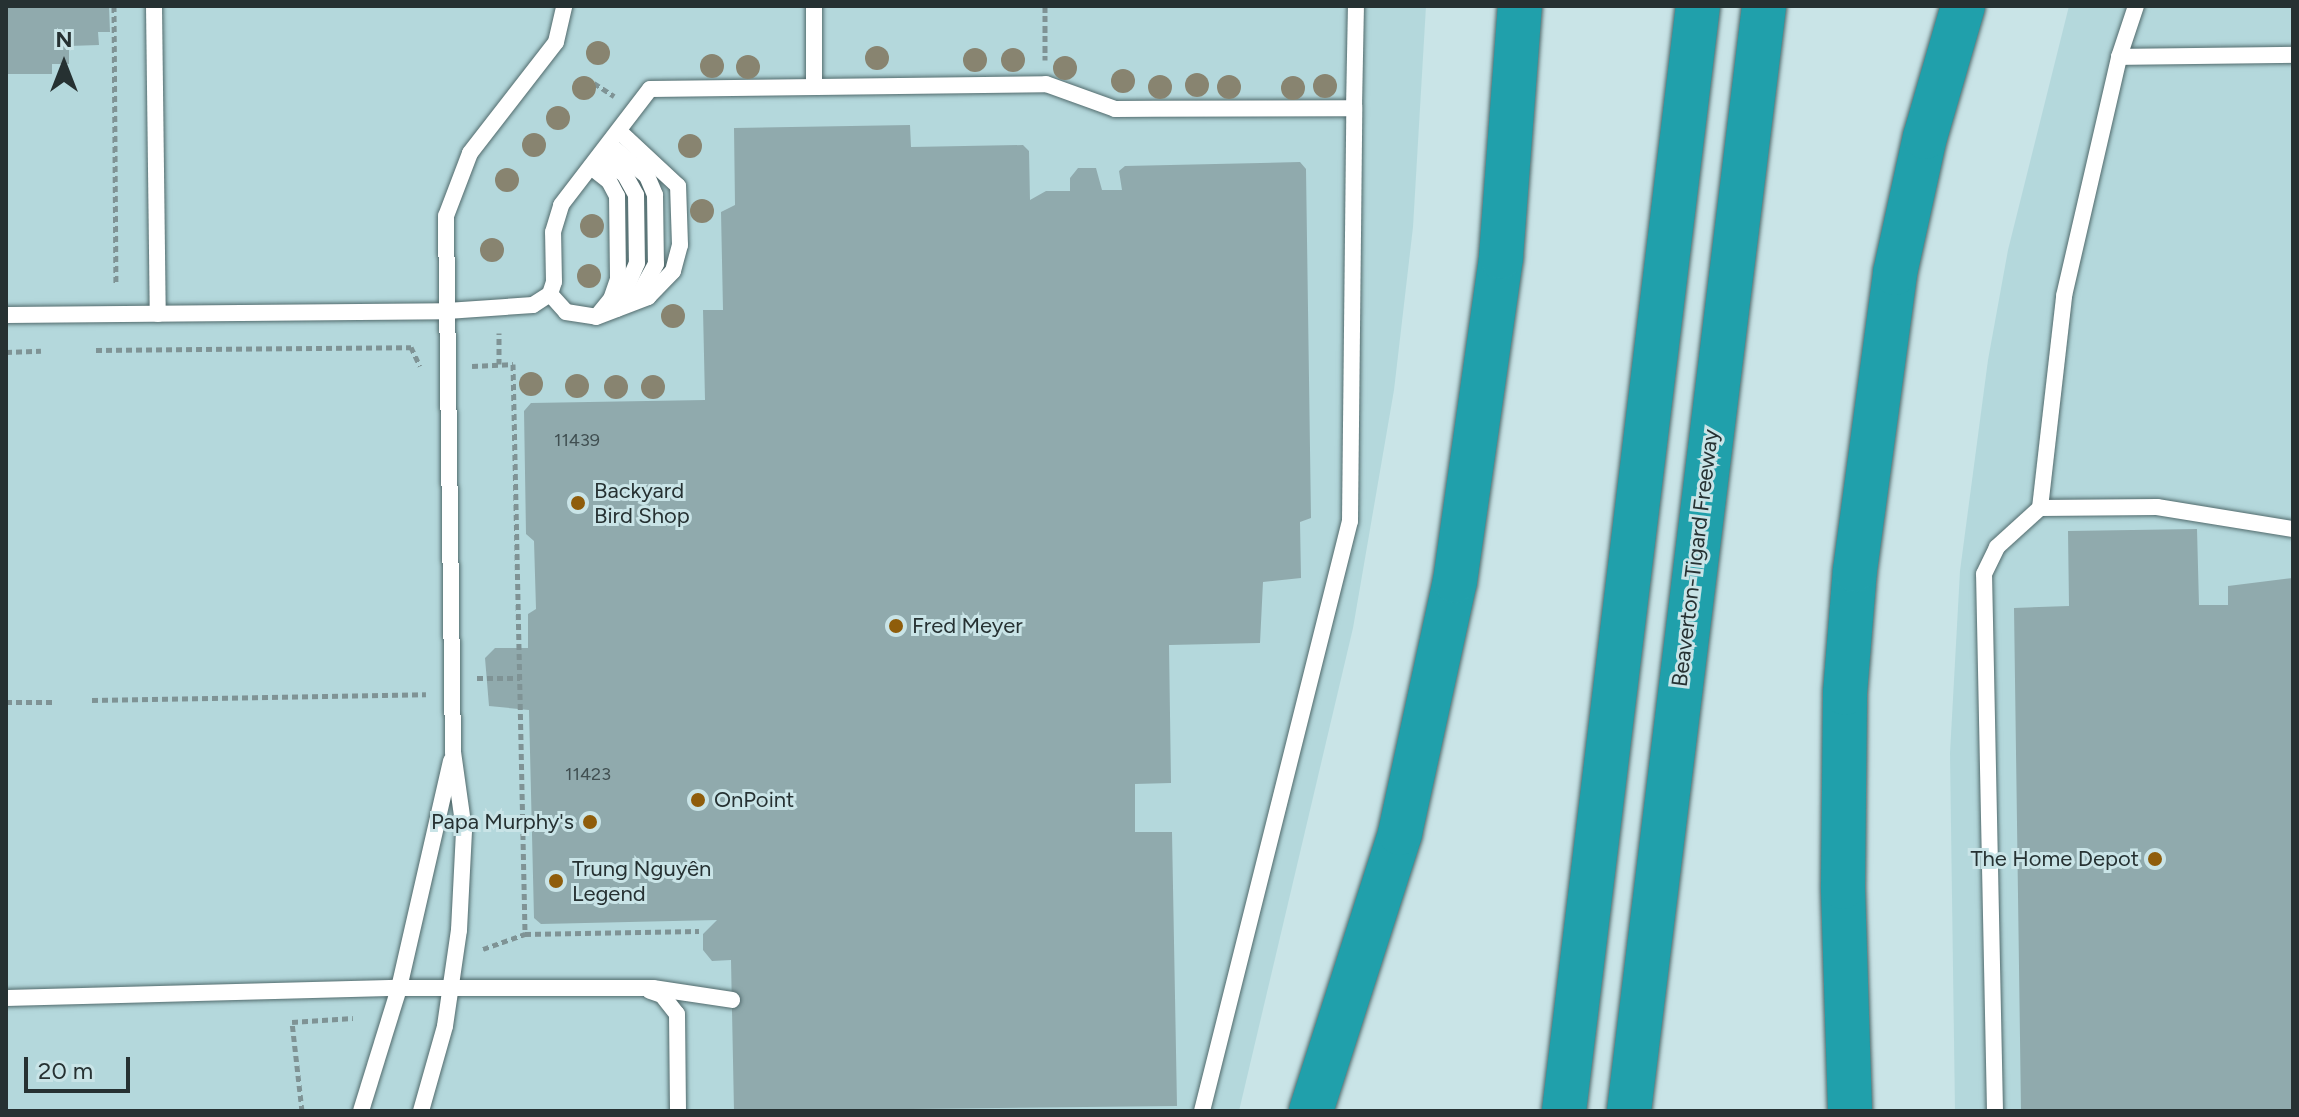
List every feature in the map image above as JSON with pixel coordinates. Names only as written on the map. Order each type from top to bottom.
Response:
[{"type":"highway","points":[[1311,1111],[1400,833],[1447,626],[1501,257],[1520,6]]},
{"type":"highway","points":[[1564,1111],[1698,6]]},
{"type":"highway","name":"Beaverton-Tigard Freeway","points":[[1629,1111],[1764,6]]},
{"type":"highway","points":[[1850,1111],[1843,887],[1845,693],[1855,570],[1895,273],[1925,137],[1963,6]]},
{"type":"lane","points":[[154,6],[158,314]]},
{"type":"lane","points":[[421,1111],[450,990],[464,830],[453,752],[446,216],[457,179],[489,126],[556,42],[564,6]]},
{"type":"lane","points":[[814,6],[814,87]]},
{"type":"lane","points":[[1202,1111],[1350,521],[1356,6]]},
{"type":"lane","points":[[1995,1111],[1984,574],[1997,547],[2040,508],[2064,296],[2119,57],[2136,6]]},
{"type":"lane","points":[[2119,57],[2293,55]]},
{"type":"lane","points":[[606,150],[678,186],[680,245],[673,271],[635,302],[596,317],[566,312],[550,294],[553,232],[561,205],[650,89],[1046,84],[1115,109],[1354,108]]},
{"type":"lane","points":[[606,150],[647,176],[655,195],[656,264],[635,302]]},
{"type":"lane","points":[[606,150],[636,195],[637,263],[616,310]]},
{"type":"lane","points":[[596,317],[611,299],[618,279],[617,196],[609,181],[606,150]]},
{"type":"lane","points":[[6,315],[447,311],[533,305],[550,294]]},
{"type":"lane","points":[[2040,508],[2157,507],[2293,529]]},
{"type":"lane","points":[[361,1111],[399,988],[453,752]]},
{"type":"lane","points":[[6,998],[399,988],[642,988],[732,1000]]},
{"type":"lane","points":[[642,988],[662,995],[677,1014],[678,1111]]},
{"type":"path","points":[[114,6],[116,284]]},
{"type":"path","points":[[96,350],[411,347],[420,366]]},
{"type":"path","points":[[6,352],[41,351]]},
{"type":"path","points":[[472,366],[513,364],[525,934]]},
{"type":"path","points":[[477,678],[520,678]]},
{"type":"path","points":[[92,700],[427,694]]},
{"type":"path","points":[[6,702],[54,702]]},
{"type":"path","points":[[470,954],[525,934],[699,931]]},
{"type":"path","points":[[302,1111],[292,1022],[366,1017],[373,989]]},
{"type":"shaded area","points":[[6,6],[1426,6],[1413,227],[1394,390],[1353,628],[1239,1111],[6,1111]]},
{"type":"shaded area","points":[[2069,6],[2293,6],[2293,1111],[1955,1111],[1950,753],[1960,571],[1988,360],[2008,250]]},
{"type":"building","points":[[6,6],[109,6],[110,32],[98,32],[99,45],[69,46],[69,64],[52,64],[52,74],[6,74]]},
{"type":"building","name":"Fred Meyer","points":[[910,125],[911,147],[1023,145],[1029,151],[1030,200],[1046,191],[1070,191],[1070,178],[1078,168],[1096,168],[1102,190],[1122,190],[1119,171],[1125,166],[1300,162],[1306,169],[1311,518],[1300,522],[1301,578],[1263,582],[1260,643],[1169,645],[1171,783],[1135,784],[1135,832],[1172,832],[1177,1106],[734,1111],[731,960],[712,961],[703,950],[703,934],[717,920],[541,924],[534,918],[529,710],[489,706],[485,658],[495,648],[528,648],[528,614],[536,609],[534,541],[526,534],[524,411],[531,403],[705,400],[703,310],[723,310],[721,212],[735,205],[734,128]]},
{"type":"building","name":"The Home Depot","points":[[2197,529],[2199,605],[2228,605],[2228,586],[2293,578],[2293,1111],[2021,1111],[2014,608],[2069,606],[2068,531]]},
{"type":"place","name":"Backyard Bird Shop","points":[[578,503]]},
{"type":"place","name":"Fred Meyer","points":[[896,626]]},
{"type":"place","name":"OnPoint","points":[[698,800]]},
{"type":"place","name":"Papa Murphy's","points":[[590,822]]},
{"type":"place","name":"The Home Depot","points":[[2155,859]]},
{"type":"place","name":"Trung Nguyên Legend","points":[[556,881]]}]
